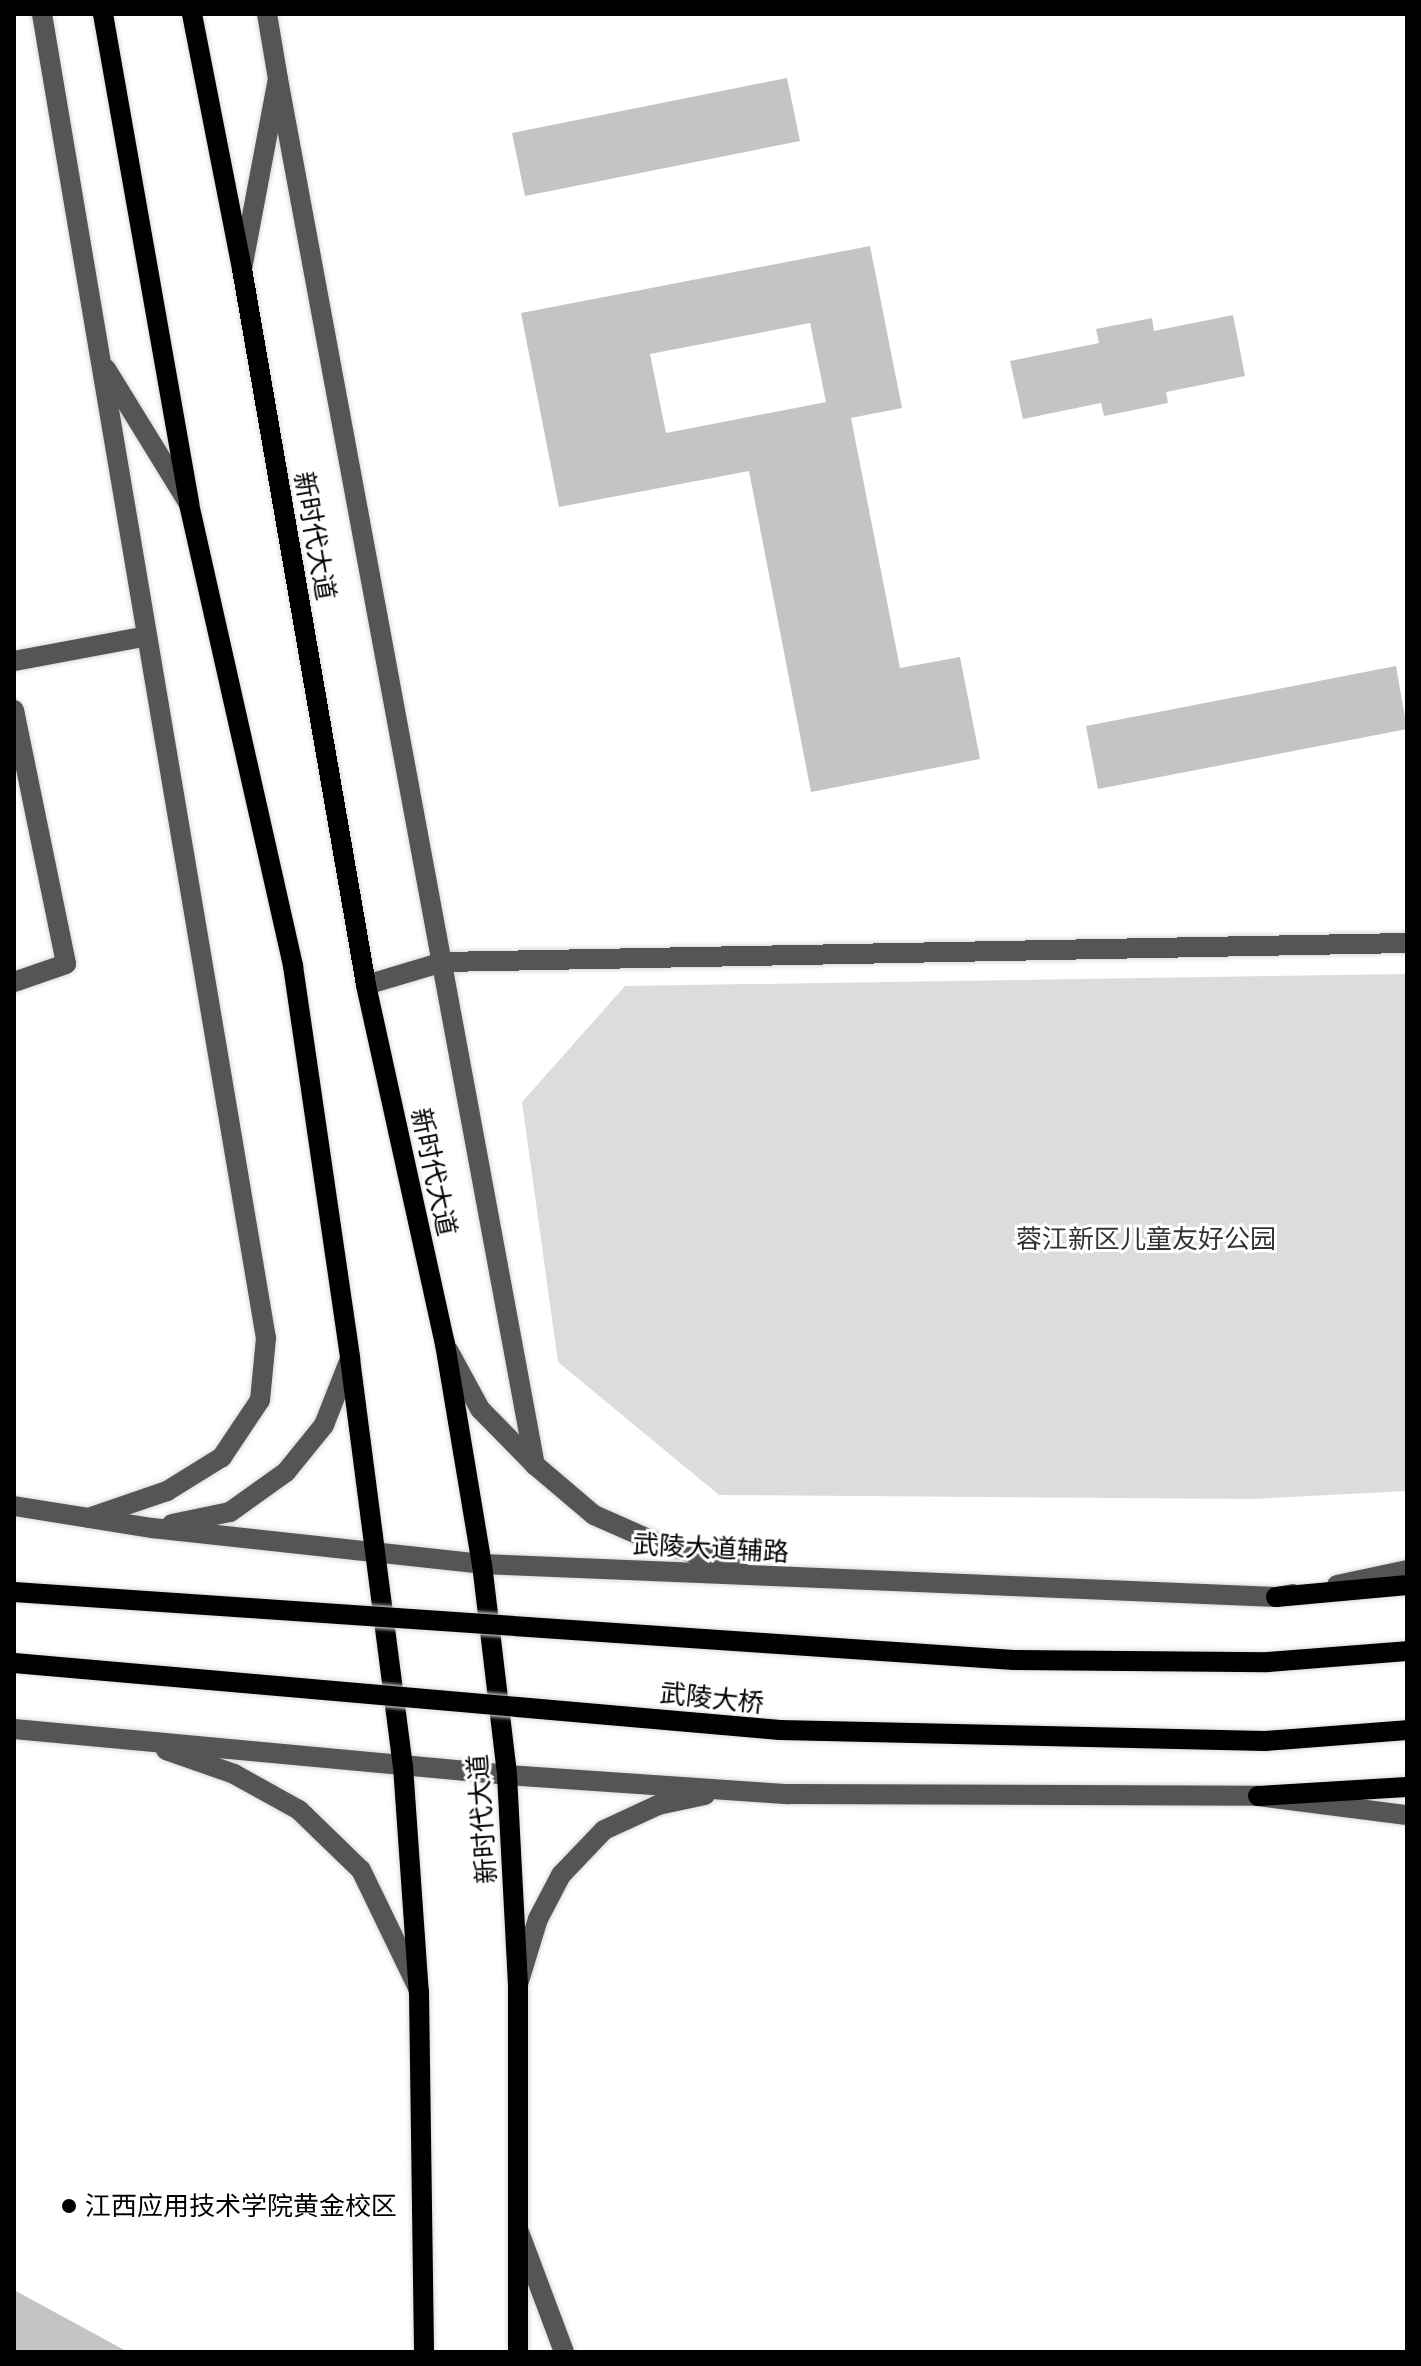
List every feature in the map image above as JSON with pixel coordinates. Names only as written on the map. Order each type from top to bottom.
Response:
[{"type":"main road","points":[[103,14],[189,504],[293,966],[377,1554],[403,1766],[419,1992],[424,2352]]},
{"type":"main road","name":"新时代大道","points":[[192,14],[242,269],[366,985],[445,1344],[482,1564],[507,1775],[518,1985],[518,2352]]},
{"type":"main road","points":[[1276,1597],[1407,1585]]},
{"type":"main road","name":"武陵大桥","points":[[14,1592],[1014,1660],[1268,1662],[1407,1651]]},
{"type":"main road","name":"武陵大桥","points":[[14,1663],[780,1730],[1265,1741],[1407,1730]]},
{"type":"main road","points":[[1258,1796],[1407,1787]]},
{"type":"street","points":[[42,14],[266,1338],[260,1400],[222,1457],[167,1491],[88,1518]]},
{"type":"street","points":[[267,14],[535,1465]]},
{"type":"street","points":[[242,269],[278,79]]},
{"type":"street","points":[[100,358],[189,504]]},
{"type":"street","points":[[14,661],[147,636]]},
{"type":"street","points":[[14,710],[66,964],[14,982]]},
{"type":"street","points":[[366,985],[443,962],[1407,943]]},
{"type":"street","points":[[445,1344],[480,1409],[535,1465],[594,1515],[653,1541],[726,1564],[801,1578]]},
{"type":"street","points":[[152,1528],[230,1512],[286,1472],[324,1425],[350,1359]]},
{"type":"street","name":"武陵大道辅路","points":[[14,1506],[152,1528],[482,1564],[1276,1597],[1407,1570]]},
{"type":"street","points":[[14,1729],[507,1775],[788,1794],[1258,1796],[1407,1815]]},
{"type":"street","points":[[136,1739],[234,1774],[299,1810],[361,1870],[419,1992]]},
{"type":"street","points":[[518,1985],[538,1919],[561,1875],[604,1830],[658,1805],[730,1790]]},
{"type":"street","points":[[518,2230],[564,2352]]},
{"type":"green space","name":"蓉江新区儿童友好公园","points":[[1407,974],[1407,1491],[1253,1499],[719,1495],[558,1362],[522,1102],[625,986]]},
{"type":"building","points":[[787,78],[800,141],[525,196],[512,133]]},
{"type":"building","points":[[870,246],[902,408],[851,418],[900,668],[960,657],[980,759],[811,792],[749,471],[559,507],[521,313]],"holes":[[[810,323],[826,402],[666,433],[650,354]]]},
{"type":"building","points":[[1233,315],[1245,376],[1166,392],[1168,403],[1104,416],[1101,403],[1023,419],[1010,361],[1099,343],[1096,329],[1152,318],[1154,331]]},
{"type":"building","points":[[1396,666],[1407,729],[1098,789],[1086,726]]},
{"type":"building","points":[[14,2290],[128,2352],[14,2352]]},
{"type":"place","name":"江西应用技术学院黄金校区","points":[[69,2206]]}]
